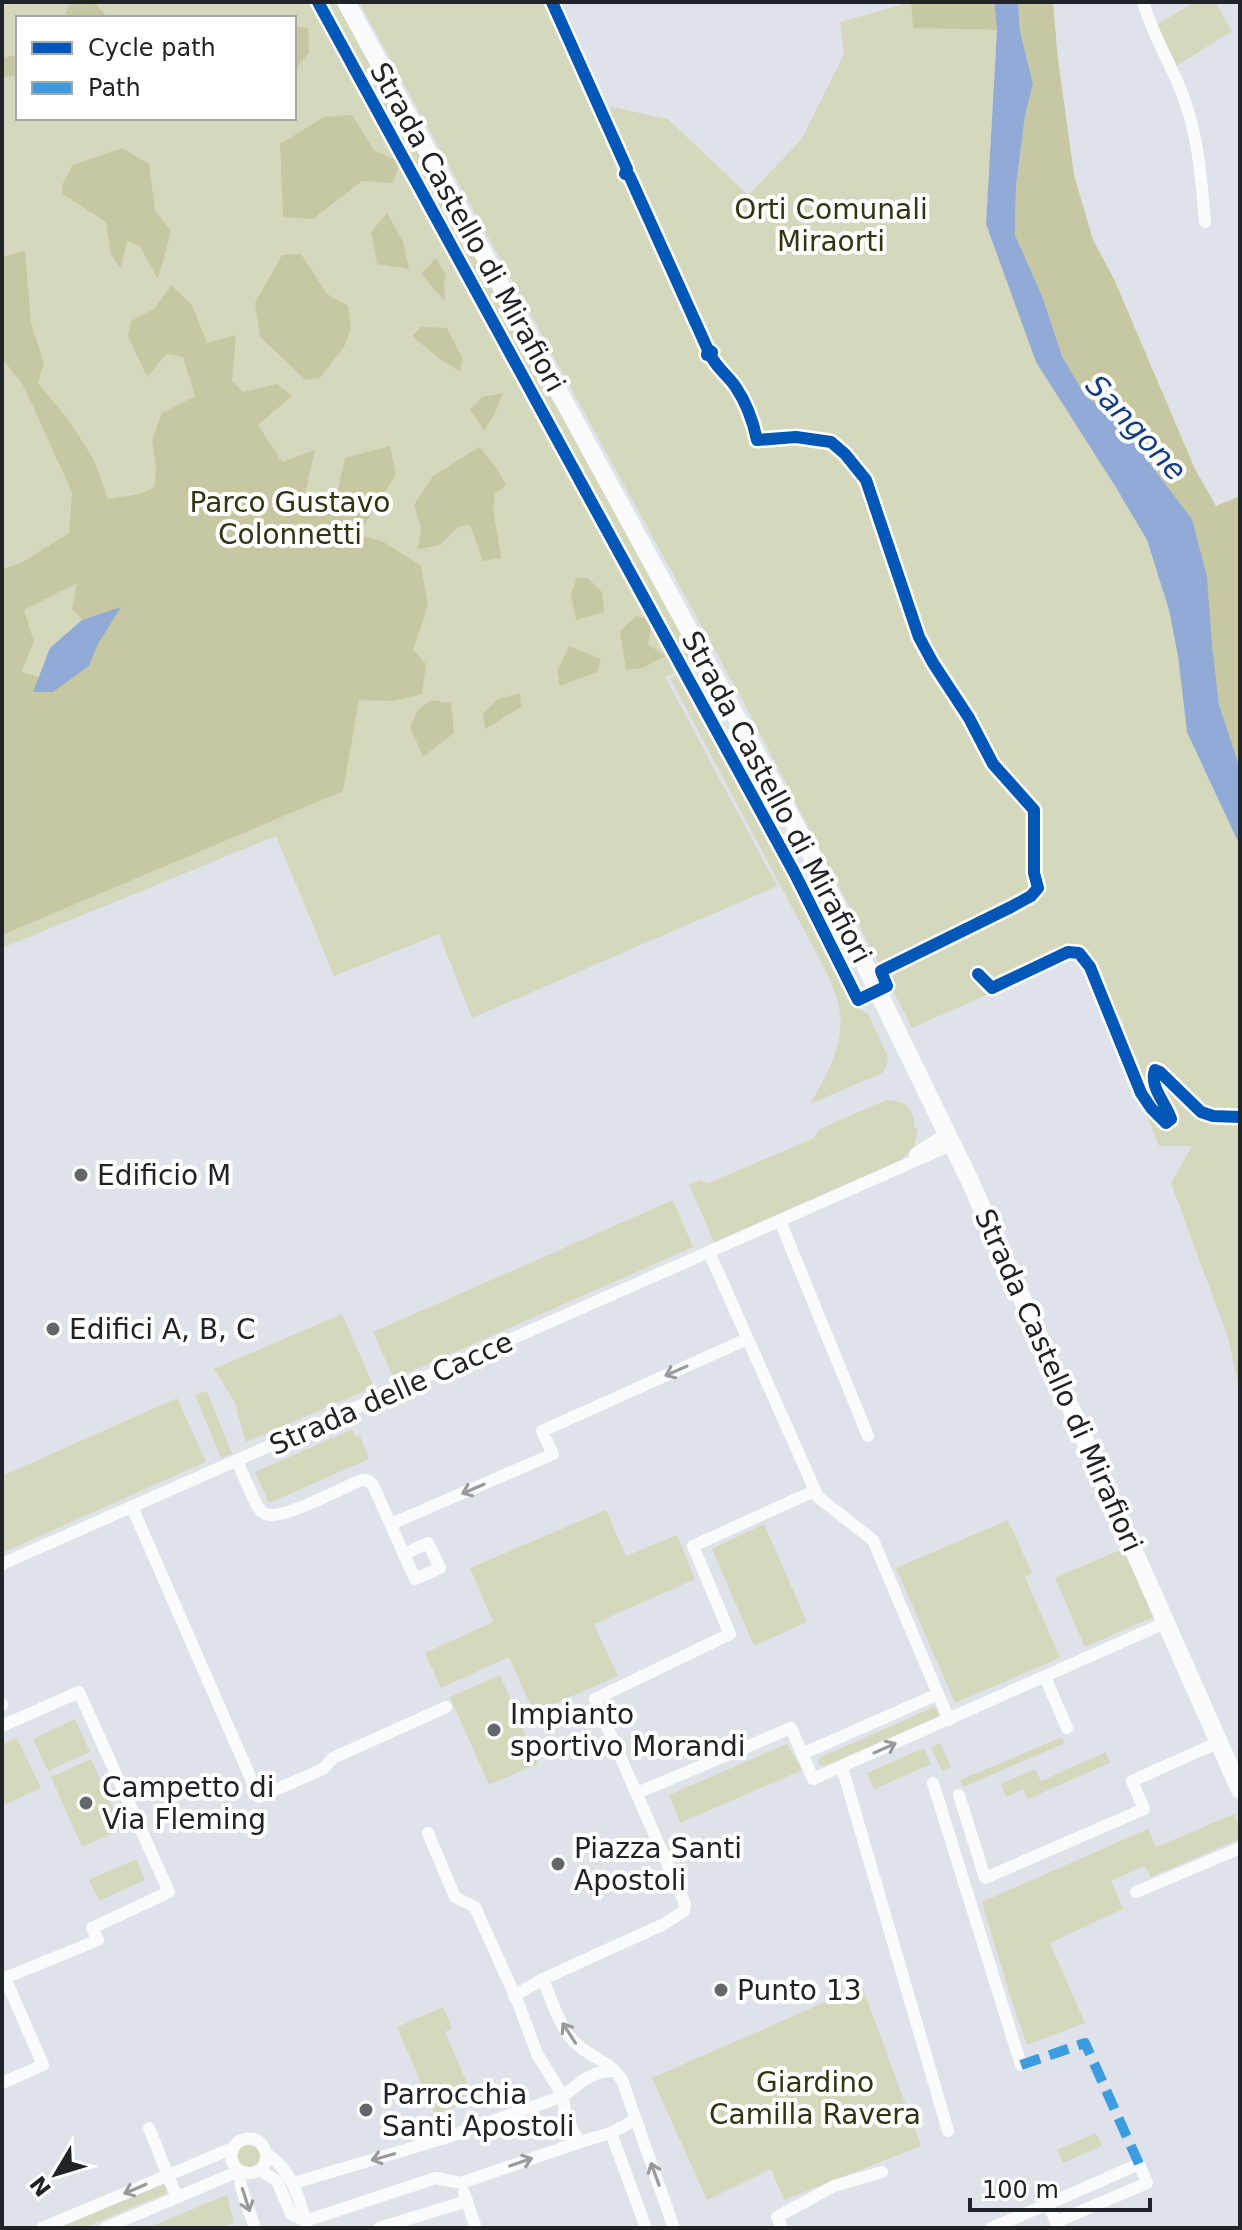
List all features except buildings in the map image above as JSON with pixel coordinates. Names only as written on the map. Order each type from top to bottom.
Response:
[{"type":"street","name":"Strada Castello di Mirafiori","points":[[346,2],[810,852],[950,1139],[1240,1790]]},
{"type":"street","points":[[552,2],[636,191]]},
{"type":"street","points":[[1143,2],[1150,28],[1180,88],[1195,134],[1205,222]]},
{"type":"street","name":"Strada delle Cacce","points":[[2,1564],[877,1178],[913,1158],[933,1154],[950,1139]]},
{"type":"street","points":[[780,1221],[868,1436]]},
{"type":"street","points":[[709,1252],[814,1491],[822,1502],[873,1540],[949,1720]]},
{"type":"street","points":[[391,1524],[553,1454],[542,1431],[747,1339]]},
{"type":"street","points":[[237,1461],[256,1504],[265,1514],[271,1515],[287,1512],[365,1480],[373,1485],[404,1554]]},
{"type":"street","points":[[514,1996],[543,1979],[664,1924],[684,1911],[685,1904],[595,1699],[730,1634],[693,1546],[814,1491]]},
{"type":"street","points":[[132,1507],[259,1797],[323,1769],[333,1758],[446,1707]]},
{"type":"street","points":[[637,1793],[791,1728],[813,1779],[1167,1622]]},
{"type":"street","points":[[1045,1677],[1067,1728]]},
{"type":"street","points":[[2,1726],[79,1692],[169,1892],[92,1928],[98,1940],[5,1978],[43,2065],[2,2083]]},
{"type":"street","points":[[802,1754],[938,1694]]},
{"type":"street","points":[[959,1795],[985,1878],[1144,1809],[1132,1781],[1219,1742]]},
{"type":"street","points":[[842,1767],[948,2131]]},
{"type":"street","points":[[933,1783],[1021,2065]]},
{"type":"street","points":[[428,1833],[455,1897],[475,1907],[537,2054],[563,2096],[565,2111],[580,2142]]},
{"type":"street","points":[[1136,1892],[1240,1848]]},
{"type":"street","points":[[543,1979],[568,2036],[590,2056],[606,2063],[622,2080],[674,2228]]},
{"type":"street","points":[[294,2183],[445,2138],[563,2096],[585,2079],[614,2070]]},
{"type":"street","points":[[306,2225],[436,2178],[461,2183],[611,2133],[635,2120]]},
{"type":"street","points":[[149,2128],[177,2198]]},
{"type":"street","points":[[611,2133],[646,2228]]},
{"type":"street","points":[[42,2228],[233,2148],[242,2139],[253,2138],[261,2143],[294,2183],[306,2225]]},
{"type":"street","points":[[233,2148],[232,2163],[239,2171],[255,2228]]},
{"type":"street","points":[[105,2228],[239,2171],[248,2174],[260,2170],[267,2154]]},
{"type":"street","points":[[991,2228],[1139,2164],[1147,2183],[1058,2225],[1048,2204]]},
{"type":"street","points":[[260,2170],[277,2181],[291,2214],[306,2225]]},
{"type":"street","points":[[782,2228],[777,2217],[834,2186],[882,2172]]},
{"type":"street","points":[[461,2183],[476,2228]]},
{"type":"street","points":[[379,2228],[467,2201]]},
{"type":"green space","name":"Parco Gustavo Colonnetti","points":[[2,2],[336,2],[699,663],[665,677],[777,886],[472,1018],[439,934],[334,976],[276,836],[2,948]]},
{"type":"green space","points":[[70,2],[93,2],[107,16],[65,16]]},
{"type":"green space","name":"Orti Comunali Miraorti","points":[[359,2],[562,2],[607,106],[668,119],[748,195],[801,140],[844,54],[840,22],[911,2],[914,28],[997,30],[986,224],[1115,486],[1147,540],[1169,610],[1187,732],[1240,846],[1240,1393],[1228,1338],[1171,1183],[1192,1146],[1159,1146],[1090,970],[1079,956],[1069,955],[1043,970],[912,1028],[752,718]]},
{"type":"green space","points":[[911,2],[994,2],[997,30],[913,28]]},
{"type":"green space","points":[[1018,2],[1053,2],[1074,175],[1093,240],[1114,279],[1195,469],[1216,506],[1240,496],[1240,769],[1219,704],[1192,519],[1118,416],[1086,397],[1062,356],[1043,298],[1015,235],[1016,187],[1025,116],[1033,84],[1020,31]]},
{"type":"green space","points":[[1194,2],[1215,2],[1232,31],[1175,67],[1153,27]]},
{"type":"green space","points":[[296,26],[308,28],[309,52],[296,69]]},
{"type":"green space","points":[[2,54],[5,57],[16,55],[16,75],[4,77],[2,81]]},
{"type":"green space","points":[[352,115],[374,150],[400,162],[393,183],[362,181],[313,219],[283,217],[280,144],[324,117]]},
{"type":"green space","points":[[122,148],[149,164],[155,210],[171,231],[158,279],[140,247],[127,240],[121,268],[111,255],[106,222],[63,194],[62,185],[73,165]]},
{"type":"green space","points":[[387,213],[403,242],[409,269],[377,264],[371,232]]},
{"type":"green space","points":[[25,251],[31,323],[44,363],[38,383],[70,422],[94,460],[108,499],[140,494],[154,487],[156,468],[152,440],[162,413],[195,396],[183,357],[166,354],[147,377],[128,336],[131,321],[154,309],[171,285],[192,305],[207,343],[236,335],[232,381],[243,392],[277,384],[292,396],[258,425],[282,462],[315,450],[304,498],[338,489],[345,458],[390,446],[396,474],[364,526],[363,536],[384,542],[421,566],[428,606],[413,650],[426,664],[422,694],[393,701],[359,700],[343,791],[2,935],[2,569],[21,563],[69,533],[72,492],[23,385],[2,358],[2,257]],"holes":[[[77,583],[72,609],[82,620],[120,608],[98,644],[89,666],[34,692],[39,677],[21,672],[34,642],[24,610]]]},
{"type":"green space","points":[[301,254],[327,294],[348,306],[351,329],[344,347],[320,378],[306,380],[260,337],[255,303],[282,255]]},
{"type":"green space","points":[[436,258],[446,275],[445,301],[421,274]]},
{"type":"green space","points":[[421,327],[447,328],[463,359],[460,371],[412,336]]},
{"type":"green space","points":[[503,393],[484,430],[470,410],[482,397]]},
{"type":"green space","points":[[479,447],[506,485],[495,494],[493,508],[501,558],[483,561],[470,525],[458,527],[440,545],[418,549],[421,528],[414,505],[433,476]]},
{"type":"green space","points":[[577,578],[588,578],[602,592],[604,612],[576,620],[571,594]]},
{"type":"green space","points":[[636,616],[653,619],[648,644],[665,656],[643,668],[626,670],[620,631]]},
{"type":"green space","points":[[569,646],[601,659],[597,672],[560,686],[557,671]]},
{"type":"green space","points":[[681,673],[790,874],[855,1006],[868,1014],[888,1057],[882,1073],[810,1104],[836,1050],[840,1026],[837,1000],[829,977],[670,678]]},
{"type":"green space","points":[[520,693],[521,707],[485,729],[483,714],[498,699]]},
{"type":"green space","points":[[431,700],[451,703],[454,733],[423,757],[410,727],[417,711]]},
{"type":"green space","points":[[886,1100],[908,1106],[913,1115],[914,1128],[918,1128],[914,1147],[901,1160],[714,1242],[689,1185],[700,1180],[708,1183],[812,1139],[820,1129]]},
{"type":"green space","points":[[673,1200],[693,1247],[394,1379],[373,1332]]},
{"type":"green space","points":[[342,1314],[374,1387],[246,1442],[234,1401],[214,1369]]},
{"type":"green space","points":[[207,1391],[232,1454],[221,1458],[195,1395]]},
{"type":"green space","points":[[177,1398],[206,1462],[2,1553],[2,1476]]},
{"type":"green space","points":[[353,1429],[356,1437],[360,1436],[369,1459],[269,1503],[255,1472]]},
{"type":"green space","points":[[606,1510],[626,1556],[677,1535],[695,1579],[594,1624],[618,1676],[534,1713],[509,1657],[441,1688],[425,1653],[493,1622],[470,1568]]},
{"type":"green space","points":[[1008,1520],[1032,1573],[1025,1577],[1060,1658],[955,1703],[896,1568]]},
{"type":"green space","points":[[764,1524],[807,1622],[754,1646],[712,1549]]},
{"type":"green space","points":[[1127,1547],[1156,1616],[1085,1647],[1055,1578]]},
{"type":"green space","name":"Impianto sportivo Morandi","points":[[500,1675],[538,1764],[489,1785],[450,1697]]},
{"type":"green space","points":[[934,1707],[939,1713],[938,1717],[824,1766],[818,1763],[821,1757]]},
{"type":"green space","name":"Campetto di Via Fleming","points":[[75,1719],[90,1752],[48,1771],[33,1739]]},
{"type":"green space","points":[[1062,1737],[1065,1743],[963,1787],[960,1780]]},
{"type":"green space","points":[[17,1738],[41,1788],[2,1806],[2,1745]]},
{"type":"green space","points":[[940,1743],[951,1767],[942,1771],[931,1747]]},
{"type":"green space","points":[[787,1744],[802,1770],[680,1823],[669,1795]]},
{"type":"green space","points":[[924,1748],[931,1764],[874,1789],[867,1773]]},
{"type":"green space","points":[[1106,1752],[1110,1763],[1028,1799],[1023,1789],[1006,1797],[1001,1784],[1035,1769],[1041,1781]]},
{"type":"green space","name":"Campetto di Via Fleming","points":[[91,1759],[122,1829],[82,1847],[51,1777]]},
{"type":"green space","points":[[1234,1814],[1240,1826],[1240,1839],[1151,1877],[1145,1866],[1111,1881],[1123,1909],[1050,1943],[1085,2023],[1027,2045],[982,1902],[1148,1829],[1156,1847]]},
{"type":"green space","points":[[136,1859],[145,1880],[99,1901],[89,1880]]},
{"type":"green space","name":"Giardino Camilla Ravera","points":[[862,1986],[921,2146],[784,2200],[771,2169],[707,2200],[652,2078]]},
{"type":"green space","points":[[443,2007],[452,2028],[445,2032],[474,2099],[435,2115],[397,2027]]},
{"type":"green space","points":[[1096,2133],[1102,2146],[1063,2163],[1057,2150]]},
{"type":"green space","points":[[249,2145],[257,2148],[260,2156],[257,2164],[249,2167],[241,2164],[238,2156],[241,2148]]},
{"type":"green space","points":[[164,2184],[167,2193],[83,2228],[58,2228]]},
{"type":"green space","points":[[227,2195],[234,2223],[219,2228],[147,2228]]},
{"type":"water","points":[[994,2],[1018,2],[1020,31],[1033,84],[1025,116],[1016,187],[1015,235],[1043,298],[1062,356],[1086,397],[1118,416],[1192,519],[1207,577],[1219,704],[1240,769],[1240,846],[1187,732],[1169,610],[1147,540],[1036,362],[986,224],[997,30]]},
{"type":"water","points":[[121,607],[98,644],[89,666],[53,692],[33,692],[50,648],[82,620]]},
{"type":"marked path","points":[[1021,2065],[1085,2043],[1139,2164]]},
{"type":"cycle path","points":[[318,2],[795,874],[858,1000],[887,986],[881,971],[1031,896],[1038,888],[1034,873],[1034,810],[993,764],[969,718],[919,637],[866,480],[831,442],[796,437],[757,440],[743,399],[711,356]]},
{"type":"cycle path","points":[[552,2],[627,169],[625,174],[629,175],[708,350],[707,355],[711,356],[709,350]]},
{"type":"cycle path","points":[[978,974],[992,988],[1068,952],[1079,953],[1090,967],[1141,1093],[1151,1108],[1166,1123],[1171,1119],[1154,1083],[1155,1070],[1201,1112],[1213,1116],[1240,1117]]},
{"type":"place","name":"Edificio M","points":[[81,1175]]},
{"type":"place","name":"Edifici A, B, C","points":[[53,1329]]},
{"type":"place","name":"Impianto sportivo Morandi","points":[[494,1730]]},
{"type":"place","name":"Campetto di Via Fleming","points":[[86,1803]]},
{"type":"place","name":"Piazza Santi Apostoli","points":[[558,1864]]},
{"type":"place","name":"Punto 13","points":[[721,1990]]},
{"type":"place","name":"Parrocchia Santi Apostoli","points":[[366,2110]]},
{"type":"water label","name":"Sangone","points":[[1136,428]]}]
